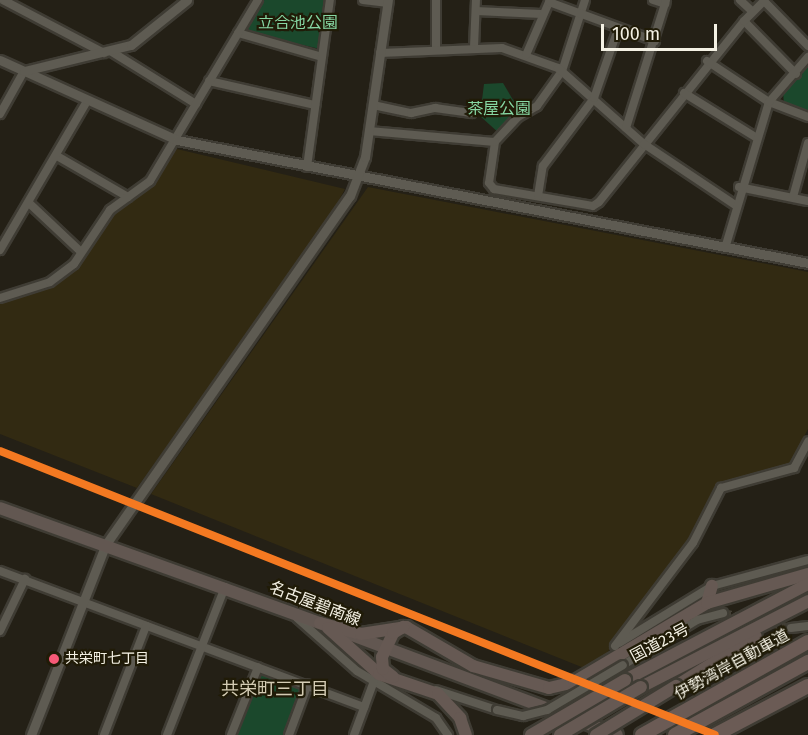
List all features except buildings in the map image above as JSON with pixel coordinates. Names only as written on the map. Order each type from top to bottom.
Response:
[{"type":"highway","points":[[320,623],[361,634],[406,627],[463,661],[513,680],[562,686],[622,659],[707,603],[728,594],[808,574]]},
{"type":"highway","name":"国道23号","points":[[531,735],[625,680],[808,584]]},
{"type":"highway","points":[[707,603],[712,586]]},
{"type":"highway","points":[[596,735],[808,602]]},
{"type":"highway","name":"国道23号","points":[[560,735],[641,687],[808,602]]},
{"type":"highway","points":[[320,623],[372,669],[425,687],[454,710],[466,735]]},
{"type":"highway","points":[[402,681],[383,669],[386,648],[393,633],[406,627]]},
{"type":"highway","name":"伊勢湾岸自動車道","points":[[642,735],[808,640]]},
{"type":"highway","name":"伊勢湾岸自動車道","points":[[675,735],[808,662]]},
{"type":"highway","points":[[682,735],[808,669]]},
{"type":"highway","points":[[715,735],[808,686]]},
{"type":"main road","name":"名古屋碧南線","points":[[0,508],[225,587],[617,735]]},
{"type":"street","points":[[3,0],[108,52],[196,104]]},
{"type":"street","points":[[0,114],[24,71],[108,52],[148,36],[187,0]]},
{"type":"street","points":[[0,298],[50,282],[81,252],[110,210],[150,181],[177,140],[209,81],[258,0]]},
{"type":"street","points":[[307,167],[330,0]]},
{"type":"street","points":[[31,735],[82,600],[106,544],[338,216],[358,177],[369,131],[388,2],[363,0]]},
{"type":"street","points":[[436,0],[436,49]]},
{"type":"street","points":[[474,47],[476,0]]},
{"type":"street","points":[[585,0],[562,71],[537,106],[518,117],[495,142],[489,183],[494,189],[593,206],[708,61],[752,11],[767,2],[808,46]]},
{"type":"street","points":[[626,128],[666,2],[653,0]]},
{"type":"street","points":[[740,0],[752,11]]},
{"type":"street","points":[[526,55],[541,14],[549,2],[655,41]]},
{"type":"street","points":[[476,10],[541,14]]},
{"type":"street","points":[[744,21],[796,74]]},
{"type":"street","points":[[538,196],[543,166],[594,98],[618,29]]},
{"type":"street","points":[[238,33],[322,57]]},
{"type":"street","points":[[380,53],[474,47],[526,55],[562,71],[644,144],[735,205]]},
{"type":"street","points":[[726,245],[739,187],[769,102],[796,74],[808,57]]},
{"type":"street","points":[[0,60],[177,140],[358,177],[726,245],[808,263]]},
{"type":"street","points":[[708,61],[769,102],[808,117]]},
{"type":"street","points":[[209,81],[315,105]]},
{"type":"street","points":[[684,93],[757,138]]},
{"type":"street","points":[[0,250],[3,241],[30,203],[87,101]]},
{"type":"street","points":[[373,105],[411,113],[435,108],[472,113]]},
{"type":"street","points":[[369,131],[495,142]]},
{"type":"street","points":[[793,197],[808,143]]},
{"type":"street","points":[[57,156],[128,197]]},
{"type":"street","points":[[739,187],[808,201]]},
{"type":"street","points":[[30,203],[81,252]]},
{"type":"street","points":[[808,442],[794,468],[721,488],[693,543],[615,646],[712,586],[808,560]]},
{"type":"street","points":[[0,571],[364,706]]},
{"type":"street","points":[[0,632],[26,579]]},
{"type":"street","points":[[712,586],[728,594]]},
{"type":"street","points":[[166,735],[225,587]]},
{"type":"street","points":[[291,612],[374,681],[436,718],[448,735]]},
{"type":"street","points":[[425,687],[523,716],[547,710],[622,659],[697,620],[723,613]]},
{"type":"street","points":[[104,735],[146,626]]},
{"type":"street","points":[[791,628],[808,626]]},
{"type":"street","points":[[231,735],[258,667]]},
{"type":"street","points":[[354,735],[374,681]]},
{"type":"street","points":[[289,735],[308,684]]},
{"type":"shaded area","points":[[177,149],[345,189],[327,222],[137,488],[0,434],[0,302],[54,284],[76,267],[114,213],[153,183]]},
{"type":"shaded area","points":[[368,187],[808,272],[808,429],[787,469],[716,487],[690,543],[604,657],[584,668],[151,494]]},
{"type":"green space","name":"立合池公園","points":[[262,0],[325,0],[320,49],[246,32]]},
{"type":"green space","points":[[808,63],[808,114],[784,104],[783,92]]},
{"type":"green space","name":"茶屋公園","points":[[503,83],[519,110],[500,134],[480,116],[484,84]]},
{"type":"green space","points":[[258,667],[308,684],[289,735],[231,735]]},
{"type":"tunnel","points":[[723,613],[791,628]]},
{"type":"transit line","points":[[0,451],[715,735]]},
{"type":"place","name":"共栄町七丁目","points":[[54,659]]},
{"type":"district","name":"共栄町三丁目","points":[[275,689]]}]
